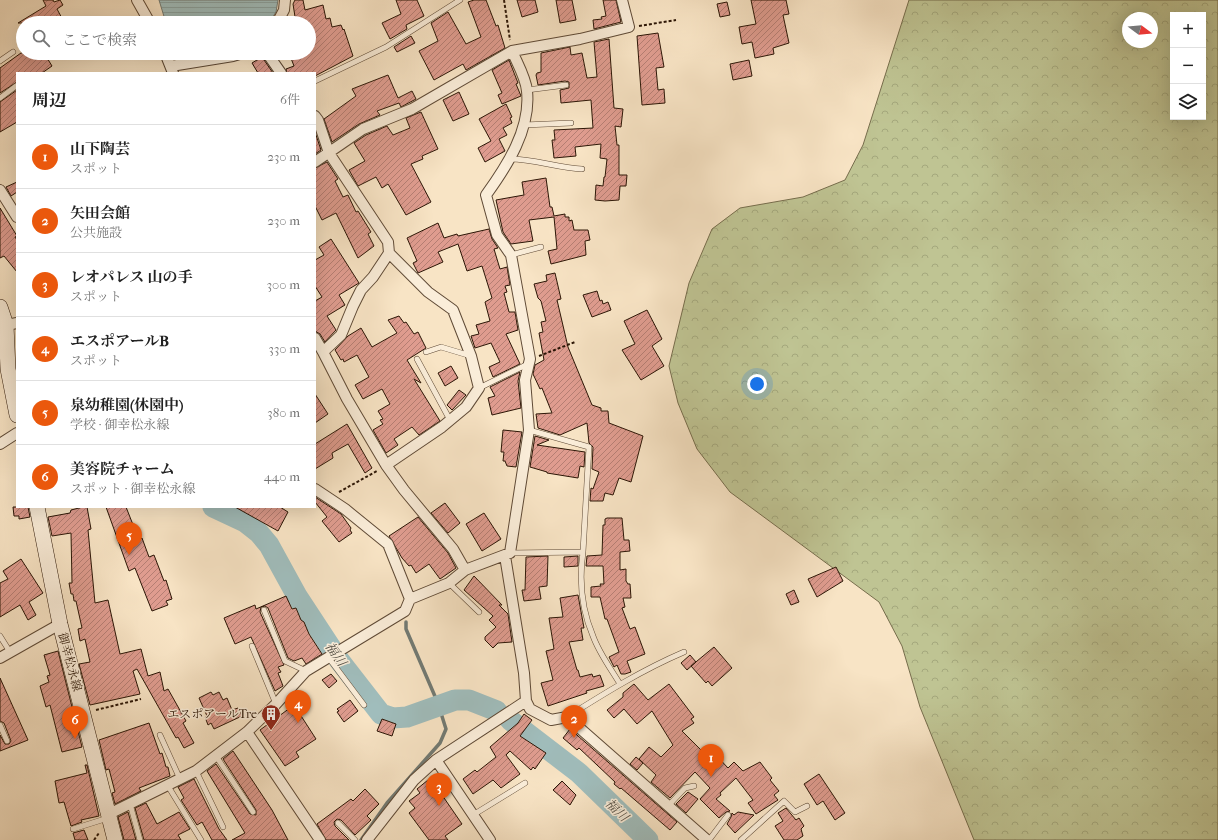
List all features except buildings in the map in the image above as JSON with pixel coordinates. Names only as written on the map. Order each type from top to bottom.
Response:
[{"type":"main road","points":[[0,307],[7,333],[8,369],[16,410]]},
{"type":"main road","name":"御幸松永線","points":[[37,508],[60,624],[84,713],[115,840]]},
{"type":"street","points":[[137,0],[146,16]]},
{"type":"street","points":[[281,16],[284,10],[285,0]]},
{"type":"street","points":[[316,161],[329,154],[363,129],[412,108],[512,51],[580,39],[629,27],[622,0]]},
{"type":"street","points":[[512,51],[527,90],[528,115],[509,159],[499,177],[486,195],[497,235],[511,255],[530,361],[525,380],[529,430],[508,555],[524,673],[526,701],[530,709],[552,720],[567,717],[708,840]]},
{"type":"street","points":[[172,69],[214,60]]},
{"type":"street","points":[[272,60],[281,72]]},
{"type":"street","points":[[316,117],[329,154],[388,242],[389,253],[373,277],[361,290],[341,334],[323,352]]},
{"type":"street","points":[[0,190],[16,215]]},
{"type":"street","points":[[386,465],[466,407],[479,388],[471,356],[453,310],[428,292],[389,253]]},
{"type":"street","points":[[316,340],[347,399],[386,465],[404,490],[453,549],[465,570]]},
{"type":"street","points":[[0,444],[16,434]]},
{"type":"street","points":[[109,816],[196,771],[247,732],[276,704],[306,671],[405,611],[410,599],[388,544],[344,509],[316,490]]},
{"type":"street","points":[[410,599],[449,583],[465,570],[508,555]]},
{"type":"street","points":[[0,658],[60,624]]},
{"type":"street","points":[[367,840],[414,780],[436,760],[526,701]]},
{"type":"street","points":[[247,732],[320,840]]},
{"type":"street","points":[[436,760],[490,840]]},
{"type":"lane","points":[[316,81],[386,47],[460,0]]},
{"type":"lane","points":[[0,61],[13,52]]},
{"type":"lane","points":[[527,90],[566,84]]},
{"type":"lane","points":[[0,98],[16,86]]},
{"type":"lane","points":[[524,125],[571,123]]},
{"type":"lane","points":[[509,159],[527,159],[566,168],[582,169]]},
{"type":"lane","points":[[511,255],[541,247]]},
{"type":"lane","points":[[426,352],[442,348],[471,356]]},
{"type":"lane","points":[[417,359],[450,420]]},
{"type":"lane","points":[[479,388],[530,361]]},
{"type":"lane","points":[[529,430],[589,447],[581,567],[584,609],[593,637],[620,684]]},
{"type":"lane","points":[[508,555],[583,552]]},
{"type":"lane","points":[[449,583],[479,612]]},
{"type":"lane","points":[[264,610],[285,661],[306,671]]},
{"type":"lane","points":[[0,636],[10,652]]},
{"type":"lane","points":[[252,646],[276,704]]},
{"type":"lane","points":[[567,717],[620,684],[660,662],[684,652]]},
{"type":"lane","points":[[332,654],[364,705]]},
{"type":"lane","points":[[0,725],[7,741]]},
{"type":"lane","points":[[160,735],[180,780]]},
{"type":"lane","points":[[216,756],[253,812]]},
{"type":"lane","points":[[196,771],[223,828]]},
{"type":"lane","points":[[473,815],[525,783]]},
{"type":"lane","points":[[168,786],[201,840]]},
{"type":"lane","points":[[668,806],[685,788],[694,786]]},
{"type":"lane","points":[[741,840],[743,836],[784,801],[795,812],[807,806]]},
{"type":"lane","points":[[130,804],[140,840]]},
{"type":"lane","points":[[708,840],[728,815]]},
{"type":"lane","points":[[73,829],[109,816]]},
{"type":"lane","points":[[338,823],[355,840]]},
{"type":"path","points":[[504,0],[512,51]]},
{"type":"path","points":[[629,27],[676,20]]},
{"type":"path","points":[[530,361],[575,342]]},
{"type":"path","points":[[327,497],[353,485],[386,465]]},
{"type":"path","points":[[84,713],[141,699]]},
{"type":"green space","points":[[909,0],[1218,0],[1218,840],[974,840],[920,707],[902,646],[879,602],[730,492],[697,449],[678,403],[669,366],[689,283],[712,229],[740,208],[803,197],[845,180],[863,145]]},
{"type":"water","points":[[159,0],[278,0],[276,12],[273,16],[164,16]]},
{"type":"waterway","name":"福川","points":[[215,508],[245,522],[259,533],[269,545],[297,596],[339,660],[381,714],[393,718],[407,717],[455,700],[469,700],[497,711]]},
{"type":"waterway","points":[[406,622],[406,629],[437,701]]},
{"type":"waterway","points":[[361,840],[387,803],[440,743],[446,729],[440,710]]},
{"type":"waterway","name":"福川","points":[[510,720],[579,773],[648,840]]},
{"type":"place","name":"泉幼稚園(休園中)","points":[[129,555]]},
{"type":"place","name":"エスポアールB","points":[[298,723]]},
{"type":"place","name":"エスポアールTre","points":[[271,731]]},
{"type":"place","name":"矢田会館","points":[[574,738]]},
{"type":"place","name":"美容院チャーム","points":[[75,739]]},
{"type":"place","name":"山下陶芸","points":[[711,777]]},
{"type":"place","name":"レオパレス 山の手","points":[[439,806]]}]
